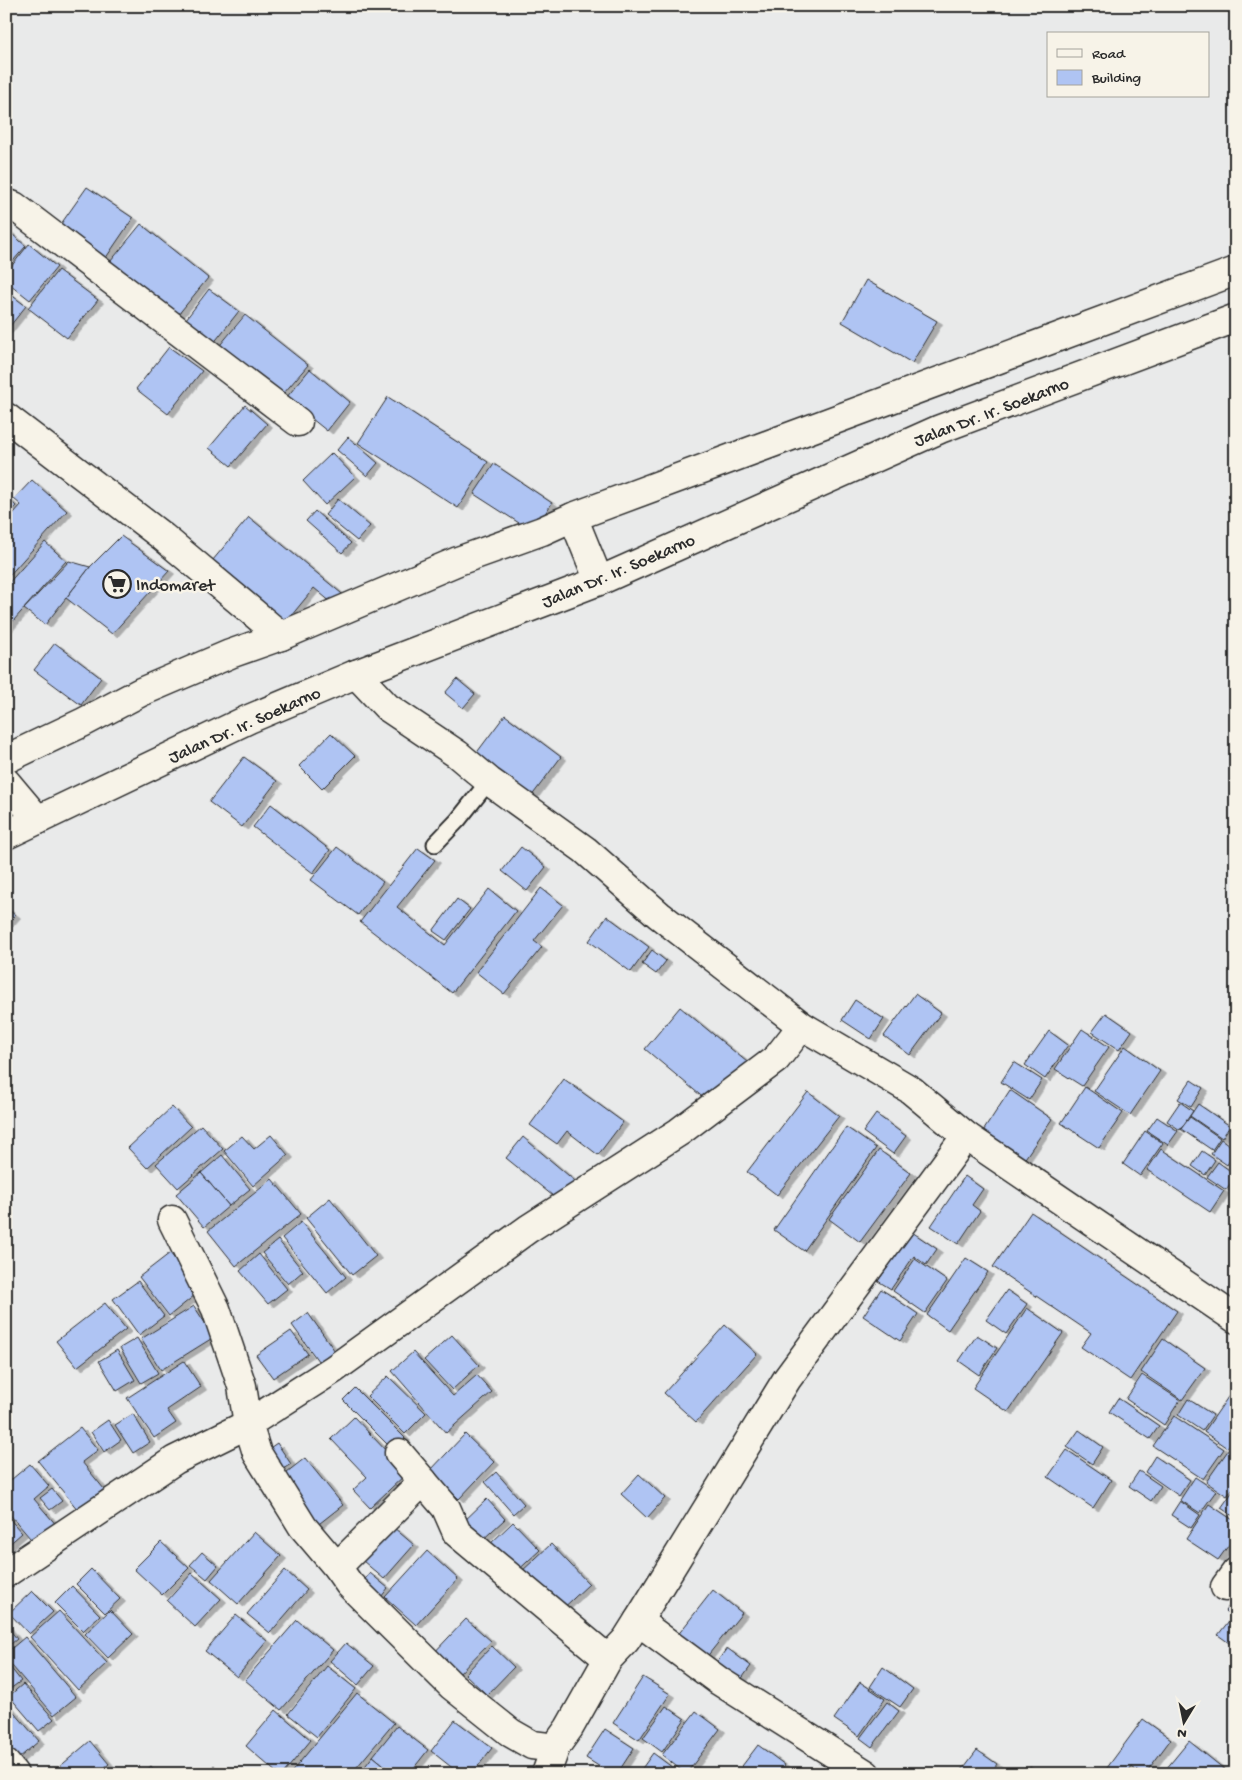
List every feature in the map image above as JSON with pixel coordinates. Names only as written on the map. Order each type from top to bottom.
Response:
[{"type":"street","points":[[6,203],[14,206],[298,422]]},
{"type":"street","points":[[6,759],[84,722],[141,692],[230,654],[280,636],[424,574],[542,532],[573,517],[1236,272]]},
{"type":"street","name":"Jalan Dr. Ir. Soekarno","points":[[6,835],[249,719],[356,674],[599,581],[940,429],[1236,318]]},
{"type":"street","points":[[6,416],[164,537],[280,636]]},
{"type":"street","points":[[573,517],[599,581]]},
{"type":"street","points":[[356,674],[387,707],[457,754],[489,781],[585,850],[659,915],[802,1026],[911,1090],[966,1136],[1236,1319]]},
{"type":"street","points":[[6,782],[38,820]]},
{"type":"street","points":[[6,1573],[176,1460],[248,1424],[334,1369],[528,1229],[679,1132],[776,1059],[802,1026]]},
{"type":"street","points":[[546,1774],[556,1746],[569,1728],[608,1659],[626,1640],[787,1379],[966,1136]]},
{"type":"street","points":[[172,1220],[216,1309],[242,1386],[248,1424],[257,1453],[303,1527],[349,1584],[452,1686],[511,1733],[532,1745],[556,1746]]},
{"type":"street","points":[[399,1453],[446,1508],[457,1533],[608,1659]]},
{"type":"street","points":[[337,1567],[423,1481]]},
{"type":"street","points":[[638,1621],[719,1681],[866,1774]]},
{"type":"street","points":[[6,1764],[14,1774]]},
{"type":"lane","points":[[434,844],[458,820],[489,781]]},
{"type":"building","points":[[87,187],[133,218],[103,262],[56,231]]},
{"type":"building","points":[[141,224],[208,278],[173,321],[106,267]]},
{"type":"building","points":[[6,229],[26,246],[6,269]]},
{"type":"building","points":[[29,244],[57,267],[30,300],[6,281],[6,273]]},
{"type":"building","points":[[58,270],[98,300],[67,338],[28,308]]},
{"type":"building","points":[[866,280],[937,321],[912,363],[842,322]]},
{"type":"building","points":[[209,289],[239,311],[209,349],[180,327]]},
{"type":"building","points":[[6,291],[26,306],[6,331]]},
{"type":"building","points":[[245,315],[308,365],[278,400],[216,350]]},
{"type":"building","points":[[169,347],[202,371],[168,414],[136,389]]},
{"type":"building","points":[[310,369],[350,402],[327,431],[286,398]]},
{"type":"building","points":[[388,397],[488,462],[458,508],[358,443]]},
{"type":"building","points":[[245,405],[267,424],[231,466],[209,448]]},
{"type":"building","points":[[348,437],[378,463],[367,476],[337,450]]},
{"type":"building","points":[[332,453],[355,477],[325,505],[303,481]]},
{"type":"building","points":[[494,464],[552,503],[533,532],[474,494]]},
{"type":"building","points":[[32,480],[67,511],[6,579],[6,522],[21,505],[14,499]]},
{"type":"building","points":[[6,497],[16,506],[6,517]]},
{"type":"building","points":[[338,499],[370,526],[357,541],[325,515]]},
{"type":"building","points":[[315,511],[351,543],[342,553],[306,521]]},
{"type":"building","points":[[249,517],[347,598],[338,608],[314,588],[282,627],[207,567]]},
{"type":"building","name":"Indomaret","points":[[121,536],[169,571],[112,634],[66,598],[90,567]]},
{"type":"building","points":[[45,542],[66,561],[6,629],[6,586]]},
{"type":"building","points":[[69,561],[90,567],[45,625],[24,609]]},
{"type":"building","points":[[55,643],[101,678],[81,705],[34,670]]},
{"type":"building","points":[[457,679],[475,694],[463,708],[445,693]]},
{"type":"building","points":[[505,715],[561,757],[531,797],[475,755]]},
{"type":"building","points":[[331,733],[355,756],[322,789],[299,766]]},
{"type":"building","points":[[244,757],[277,781],[242,827],[209,802]]},
{"type":"building","points":[[271,804],[330,850],[313,873],[253,827]]},
{"type":"building","points":[[337,847],[383,882],[358,915],[311,880]]},
{"type":"building","points":[[521,847],[546,867],[527,891],[502,871]]},
{"type":"building","points":[[418,848],[435,860],[397,907],[445,945],[489,889],[516,911],[452,993],[360,922]]},
{"type":"building","points":[[541,888],[563,905],[534,941],[542,947],[504,994],[476,972]]},
{"type":"building","points":[[457,899],[470,909],[446,940],[433,931]]},
{"type":"building","points":[[6,908],[15,915],[6,925]]},
{"type":"building","points":[[607,916],[649,947],[631,972],[589,941]]},
{"type":"building","points":[[652,950],[666,961],[656,974],[642,964]]},
{"type":"building","points":[[915,994],[941,1013],[910,1055],[884,1036]]},
{"type":"building","points":[[855,1000],[884,1019],[871,1039],[842,1020]]},
{"type":"building","points":[[680,1007],[747,1062],[712,1105],[645,1049]]},
{"type":"building","points":[[1106,1013],[1132,1031],[1119,1050],[1092,1032]]},
{"type":"building","points":[[1082,1029],[1109,1047],[1082,1086],[1055,1069]]},
{"type":"building","points":[[1049,1031],[1068,1045],[1045,1079],[1025,1065]]},
{"type":"building","points":[[1125,1046],[1160,1071],[1130,1115],[1094,1091]]},
{"type":"building","points":[[1014,1062],[1042,1080],[1029,1100],[1001,1082]]},
{"type":"building","points":[[564,1079],[623,1122],[598,1155],[567,1131],[557,1144],[530,1125]]},
{"type":"building","points":[[1191,1080],[1203,1088],[1191,1107],[1178,1099]]},
{"type":"building","points":[[1085,1087],[1123,1113],[1099,1148],[1061,1123]]},
{"type":"building","points":[[1010,1090],[1052,1119],[1017,1170],[976,1142]]},
{"type":"building","points":[[808,1092],[839,1116],[777,1195],[747,1172]]},
{"type":"building","points":[[1180,1102],[1193,1111],[1180,1130],[1167,1121]]},
{"type":"building","points":[[1198,1104],[1230,1126],[1222,1138],[1190,1116]]},
{"type":"building","points":[[172,1107],[191,1127],[147,1168],[128,1148]]},
{"type":"building","points":[[876,1114],[906,1136],[893,1154],[863,1132]]},
{"type":"building","points":[[1157,1117],[1178,1131],[1168,1145],[1147,1131]]},
{"type":"building","points":[[1190,1117],[1220,1138],[1212,1150],[1181,1129]]},
{"type":"building","points":[[201,1125],[223,1149],[178,1188],[156,1164]]},
{"type":"building","points":[[846,1127],[876,1148],[804,1251],[774,1230]]},
{"type":"building","points":[[1145,1131],[1163,1143],[1140,1176],[1123,1164]]},
{"type":"building","points":[[271,1135],[288,1155],[253,1186],[224,1151],[242,1136],[254,1149]]},
{"type":"building","points":[[523,1137],[575,1181],[558,1200],[506,1158]]},
{"type":"building","points":[[1221,1139],[1236,1150],[1227,1165],[1211,1154]]},
{"type":"building","points":[[1161,1149],[1224,1191],[1210,1212],[1147,1170]]},
{"type":"building","points":[[879,1150],[911,1173],[860,1242],[829,1219]]},
{"type":"building","points":[[1202,1151],[1215,1160],[1205,1175],[1192,1166]]},
{"type":"building","points":[[222,1155],[250,1189],[229,1206],[201,1173]]},
{"type":"building","points":[[1218,1162],[1236,1175],[1226,1190],[1207,1177]]},
{"type":"building","points":[[201,1173],[229,1206],[204,1227],[176,1194]]},
{"type":"building","points":[[965,1176],[983,1189],[972,1205],[980,1211],[958,1244],[931,1226]]},
{"type":"building","points":[[272,1179],[301,1214],[236,1266],[208,1231]]},
{"type":"building","points":[[330,1198],[376,1256],[352,1275],[306,1218]]},
{"type":"building","points":[[1031,1212],[1177,1311],[1130,1380],[1081,1347],[1091,1333],[993,1267]]},
{"type":"building","points":[[301,1222],[346,1277],[327,1293],[282,1238]]},
{"type":"building","points":[[912,1232],[937,1249],[926,1265],[914,1256],[891,1289],[878,1281]]},
{"type":"building","points":[[278,1240],[303,1271],[288,1284],[262,1253]]},
{"type":"building","points":[[170,1253],[200,1291],[169,1316],[139,1277]]},
{"type":"building","points":[[259,1254],[287,1289],[268,1304],[240,1271]]},
{"type":"building","points":[[966,1258],[988,1272],[948,1330],[927,1315]]},
{"type":"building","points":[[915,1259],[947,1281],[925,1313],[893,1291]]},
{"type":"building","points":[[138,1281],[164,1316],[139,1335],[113,1299]]},
{"type":"building","points":[[881,1289],[918,1314],[900,1341],[863,1316]]},
{"type":"building","points":[[1007,1290],[1027,1304],[1006,1334],[986,1320]]},
{"type":"building","points":[[105,1303],[126,1329],[77,1367],[56,1341]]},
{"type":"building","points":[[194,1306],[214,1337],[161,1370],[141,1339]]},
{"type":"building","points":[[1027,1308],[1063,1333],[1008,1412],[973,1388]]},
{"type":"building","points":[[308,1313],[337,1354],[321,1365],[292,1325]]},
{"type":"building","points":[[725,1325],[757,1354],[696,1422],[664,1393]]},
{"type":"building","points":[[291,1331],[308,1354],[273,1378],[256,1355]]},
{"type":"building","points":[[452,1335],[479,1365],[452,1390],[424,1360]]},
{"type":"building","points":[[977,1335],[997,1348],[979,1375],[959,1361]]},
{"type":"building","points":[[137,1338],[158,1373],[141,1383],[120,1348]]},
{"type":"building","points":[[1163,1339],[1205,1368],[1182,1400],[1141,1372]]},
{"type":"building","points":[[117,1350],[135,1380],[117,1391],[99,1361]]},
{"type":"building","points":[[413,1352],[453,1396],[477,1375],[492,1392],[446,1433],[392,1371]]},
{"type":"building","points":[[184,1361],[201,1387],[167,1410],[176,1423],[154,1438],[127,1398]]},
{"type":"building","points":[[1142,1375],[1180,1400],[1164,1425],[1126,1399]]},
{"type":"building","points":[[388,1376],[426,1413],[405,1434],[367,1396]]},
{"type":"building","points":[[355,1388],[405,1438],[393,1450],[343,1400]]},
{"type":"building","points":[[1230,1394],[1236,1398],[1236,1435],[1227,1448],[1204,1432]]},
{"type":"building","points":[[1118,1398],[1159,1426],[1150,1439],[1109,1412]]},
{"type":"building","points":[[1188,1399],[1213,1415],[1202,1431],[1178,1415]]},
{"type":"building","points":[[133,1414],[150,1442],[133,1453],[115,1425]]},
{"type":"building","points":[[1174,1416],[1224,1449],[1203,1479],[1153,1446]]},
{"type":"building","points":[[354,1417],[407,1473],[370,1508],[353,1490],[367,1477],[331,1439]]},
{"type":"building","points":[[108,1420],[121,1440],[104,1452],[91,1432]]},
{"type":"building","points":[[80,1428],[98,1450],[82,1462],[104,1489],[78,1510],[38,1461]]},
{"type":"building","points":[[1079,1430],[1103,1447],[1092,1464],[1067,1447]]},
{"type":"building","points":[[465,1434],[494,1462],[459,1499],[429,1472]]},
{"type":"building","points":[[1236,1439],[1236,1484],[1227,1496],[1206,1482]]},
{"type":"building","points":[[277,1443],[291,1464],[275,1474],[261,1454]]},
{"type":"building","points":[[1067,1450],[1111,1480],[1093,1508],[1048,1477]]},
{"type":"building","points":[[1155,1456],[1190,1480],[1179,1496],[1145,1472]]},
{"type":"building","points":[[305,1458],[343,1505],[315,1527],[278,1479]]},
{"type":"building","points":[[30,1464],[49,1486],[34,1499],[58,1527],[36,1545],[6,1510],[6,1484]]},
{"type":"building","points":[[1139,1471],[1161,1486],[1151,1501],[1129,1486]]},
{"type":"building","points":[[496,1472],[524,1504],[513,1514],[485,1482]]},
{"type":"building","points":[[639,1474],[665,1498],[647,1518],[621,1494]]},
{"type":"building","points":[[1195,1477],[1216,1491],[1200,1513],[1180,1500]]},
{"type":"building","points":[[1236,1487],[1236,1518],[1221,1508]]},
{"type":"building","points":[[52,1489],[62,1501],[50,1510],[40,1498]]},
{"type":"building","points":[[487,1499],[505,1519],[478,1544],[460,1525]]},
{"type":"building","points":[[1180,1501],[1200,1515],[1191,1528],[1171,1515]]},
{"type":"building","points":[[1209,1504],[1236,1522],[1236,1535],[1218,1560],[1186,1539]]},
{"type":"building","points":[[6,1515],[22,1533],[6,1547]]},
{"type":"building","points":[[513,1522],[540,1550],[514,1574],[488,1546]]},
{"type":"building","points":[[393,1527],[414,1545],[384,1579],[363,1561]]},
{"type":"building","points":[[254,1532],[281,1556],[238,1604],[211,1580]]},
{"type":"building","points":[[161,1542],[189,1568],[162,1595],[134,1569]]},
{"type":"building","points":[[551,1544],[589,1584],[558,1613],[520,1573]]},
{"type":"building","points":[[427,1551],[458,1579],[416,1625],[385,1597]]},
{"type":"building","points":[[202,1552],[218,1566],[207,1579],[190,1565]]},
{"type":"building","points":[[91,1569],[120,1599],[105,1613],[76,1584]]},
{"type":"building","points":[[285,1570],[307,1590],[270,1633],[247,1614]]},
{"type":"building","points":[[192,1573],[221,1599],[195,1627],[167,1601]]},
{"type":"building","points":[[370,1573],[388,1588],[375,1605],[356,1590]]},
{"type":"building","points":[[72,1586],[100,1615],[83,1631],[55,1603]]},
{"type":"building","points":[[713,1590],[742,1613],[705,1659],[677,1636]]},
{"type":"building","points":[[32,1591],[53,1612],[29,1634],[9,1613]]},
{"type":"building","points":[[1236,1597],[1236,1648],[1218,1635],[1232,1617],[1225,1611]]},
{"type":"building","points":[[110,1610],[133,1634],[108,1658],[85,1634]]},
{"type":"building","points":[[59,1611],[107,1663],[78,1690],[30,1637]]},
{"type":"building","points":[[236,1615],[267,1641],[237,1677],[205,1651]]},
{"type":"building","points":[[466,1619],[491,1641],[454,1679],[430,1657]]},
{"type":"building","points":[[297,1620],[333,1650],[281,1710],[245,1680]]},
{"type":"building","points":[[6,1625],[17,1639],[6,1648]]},
{"type":"building","points":[[25,1637],[76,1697],[54,1715],[6,1659],[6,1653]]},
{"type":"building","points":[[346,1643],[374,1666],[358,1685],[330,1661]]},
{"type":"building","points":[[492,1646],[514,1667],[487,1695],[465,1674]]},
{"type":"building","points":[[727,1648],[751,1666],[735,1688],[711,1670]]},
{"type":"building","points":[[6,1662],[21,1681],[10,1689],[6,1684]]},
{"type":"building","points":[[327,1666],[356,1689],[317,1737],[288,1714]]},
{"type":"building","points":[[883,1667],[913,1689],[900,1707],[870,1687]]},
{"type":"building","points":[[643,1677],[670,1694],[639,1740],[613,1723]]},
{"type":"building","points":[[860,1682],[885,1699],[859,1736],[834,1719]]},
{"type":"building","points":[[23,1684],[54,1719],[39,1731],[9,1696]]},
{"type":"building","points":[[357,1693],[394,1723],[351,1774],[290,1774]]},
{"type":"building","points":[[887,1702],[899,1711],[872,1747],[860,1738]]},
{"type":"building","points":[[8,1705],[39,1741],[12,1764],[6,1757],[6,1707]]},
{"type":"building","points":[[666,1706],[685,1719],[662,1752],[643,1738]]},
{"type":"building","points":[[276,1710],[311,1740],[283,1774],[278,1774],[246,1746]]},
{"type":"building","points":[[696,1711],[720,1729],[686,1774],[662,1755]]},
{"type":"building","points":[[1143,1719],[1171,1739],[1145,1774],[1141,1774],[1132,1767],[1127,1774],[1106,1774],[1104,1772]]},
{"type":"building","points":[[455,1720],[492,1748],[472,1774],[460,1774],[431,1751]]},
{"type":"building","points":[[397,1726],[428,1750],[409,1774],[395,1774],[373,1756]]},
{"type":"building","points":[[605,1729],[634,1748],[617,1774],[611,1774],[586,1758]]},
{"type":"building","points":[[90,1741],[109,1764],[97,1774],[51,1774]]},
{"type":"building","points":[[1189,1741],[1224,1769],[1221,1774],[1172,1774],[1166,1769]]},
{"type":"building","points":[[758,1745],[785,1765],[778,1774],[736,1774]]},
{"type":"building","points":[[977,1750],[997,1764],[990,1774],[959,1774]]},
{"type":"building","points":[[653,1753],[681,1774],[638,1774]]},
{"type":"building","points":[[373,1756],[395,1774],[359,1774]]},
{"type":"building","points":[[214,1765],[222,1774],[205,1774]]},
{"type":"building","points":[[151,1766],[158,1774],[142,1774]]},
{"type":"building","points":[[1030,1767],[1041,1774],[1026,1774]]},
{"type":"place","name":"Indomaret","points":[[117,584]]}]
